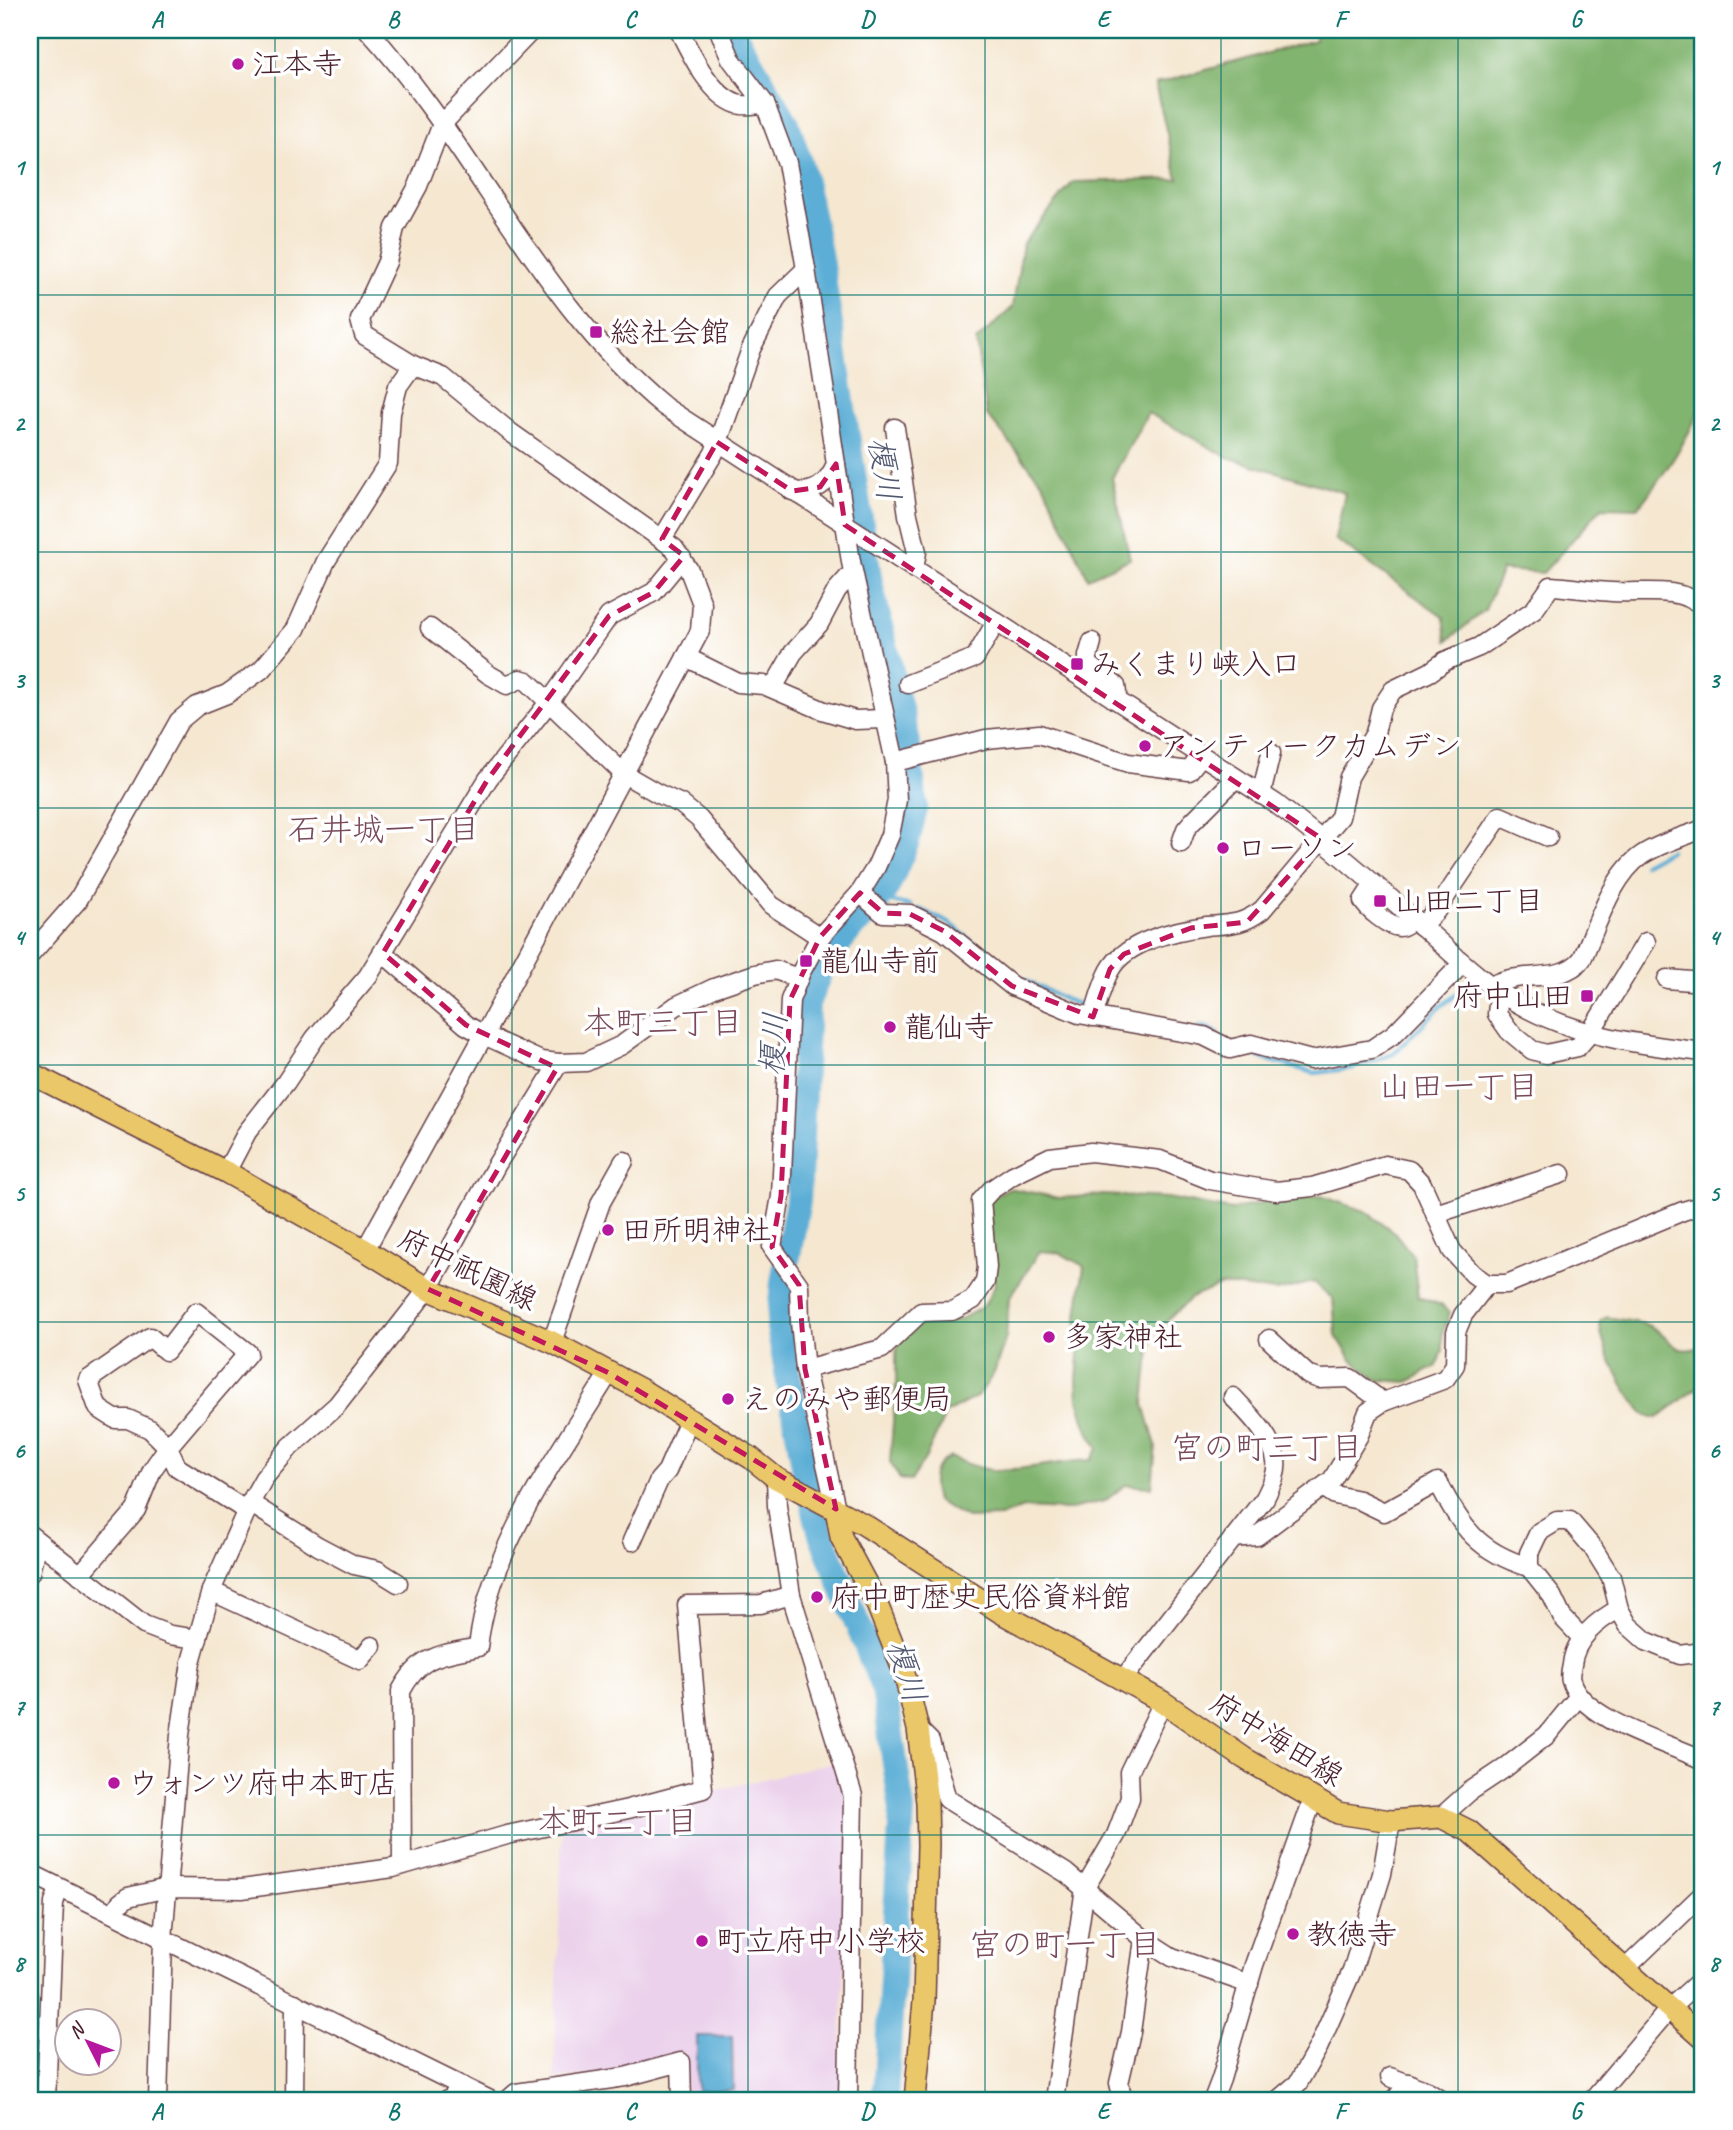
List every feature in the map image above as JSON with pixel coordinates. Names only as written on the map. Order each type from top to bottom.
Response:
[{"type":"main road","name":"府中祇園線","points":[[30,1073],[226,1172],[365,1250],[428,1289],[552,1342],[610,1373],[751,1458],[776,1478],[829,1505]]},
{"type":"main road","name":"府中海田線","points":[[829,1505],[1000,1612],[1163,1702],[1244,1758],[1338,1813],[1391,1821],[1441,1817]]},
{"type":"main road","points":[[829,1505],[841,1536],[876,1602],[904,1672],[918,1729],[927,1802],[928,1845],[917,2100]]},
{"type":"main road","points":[[1441,1817],[1469,1831],[1497,1859],[1626,1968],[1703,2038]]},
{"type":"street","points":[[368,30],[411,81],[577,318],[618,366],[657,401],[1261,794],[1322,839],[1374,884],[1363,901],[1366,909],[1396,927],[1418,922],[1436,911],[1500,816],[1548,837]]},
{"type":"street","points":[[365,1250],[484,1035],[700,631],[702,604],[682,558],[662,539],[510,432],[443,377],[413,365],[364,335],[360,320],[387,262],[395,228],[418,186],[442,124],[532,30]]},
{"type":"street","points":[[679,30],[695,62],[718,93],[738,104],[765,104]]},
{"type":"street","points":[[719,30],[731,59],[765,104],[786,163],[849,528],[853,572],[895,762],[897,800],[890,835],[876,867],[860,893],[820,937],[798,978],[790,1000],[781,1195],[772,1247],[799,1284],[805,1369],[829,1505]]},
{"type":"street","points":[[662,539],[714,453],[751,349],[778,296],[806,269]]},
{"type":"street","points":[[30,956],[78,900],[179,721],[197,706],[227,694],[261,670],[296,629],[326,561],[388,463],[391,413],[398,386],[413,365]]},
{"type":"street","points":[[895,428],[908,514],[917,552],[914,569]]},
{"type":"street","points":[[792,491],[806,492],[820,487],[830,477],[836,464]]},
{"type":"street","points":[[226,1172],[247,1132],[286,1082],[315,1038],[369,976],[488,779],[550,701],[609,616],[654,592],[682,558]]},
{"type":"street","points":[[773,688],[793,653],[819,624],[837,590],[853,572]]},
{"type":"street","points":[[1093,1017],[1110,969],[1124,954],[1145,942],[1191,928],[1247,922],[1262,910],[1340,817],[1349,777],[1375,733],[1381,708],[1393,690],[1430,672],[1445,661],[1479,647],[1534,610],[1551,586],[1612,592],[1676,593],[1703,607]]},
{"type":"street","points":[[908,684],[975,658],[996,622]]},
{"type":"street","points":[[430,628],[506,685],[520,679],[527,681],[624,774],[681,804],[699,819],[771,905],[820,937]]},
{"type":"street","points":[[1092,642],[1087,656],[1088,664],[1116,686],[1114,699]]},
{"type":"street","points":[[686,657],[738,683],[764,685],[822,710],[855,720],[885,719]]},
{"type":"street","points":[[895,762],[986,739],[1039,734],[1128,763],[1189,771],[1201,756]]},
{"type":"street","points":[[1261,794],[1271,753]]},
{"type":"street","points":[[1181,843],[1192,822],[1236,778]]},
{"type":"street","points":[[1646,942],[1590,1033],[1578,1047],[1546,1054],[1532,1050],[1509,1031],[1497,1014],[1497,991],[1509,978],[1559,974],[1576,967],[1617,881],[1627,869],[1648,851],[1703,829]]},
{"type":"street","points":[[860,893],[883,913],[910,914],[943,931],[1012,986],[1079,1014],[1205,1036],[1230,1049],[1251,1044],[1311,1060],[1372,1049],[1394,1034],[1462,964]]},
{"type":"street","points":[[1418,922],[1462,964],[1497,991],[1564,1025],[1628,1042],[1703,1052]]},
{"type":"street","points":[[383,953],[466,1025],[541,1061],[559,1063],[586,1062],[622,1045],[676,1006],[714,988],[775,970],[798,978]]},
{"type":"street","points":[[1667,979],[1703,982]]},
{"type":"street","points":[[158,2100],[163,1939],[180,1735],[191,1662],[211,1591],[264,1478],[289,1447],[337,1405],[428,1289],[497,1164],[559,1063]]},
{"type":"street","points":[[805,1369],[882,1349],[921,1311],[951,1311],[973,1300],[985,1282],[987,1267],[982,1201],[991,1190],[1013,1175],[1051,1157],[1091,1152],[1160,1160],[1210,1180],[1276,1191],[1312,1187],[1385,1165],[1409,1170],[1422,1184],[1452,1251],[1473,1274],[1487,1284],[1507,1284],[1703,1205]]},
{"type":"street","points":[[552,1342],[601,1202],[624,1161]]},
{"type":"street","points":[[1435,1214],[1561,1174]]},
{"type":"street","points":[[1233,1538],[1258,1536],[1332,1480],[1359,1435],[1368,1412],[1383,1402],[1444,1379],[1455,1364],[1456,1332],[1463,1315],[1487,1284]]},
{"type":"street","points":[[80,1575],[136,1510],[152,1470],[168,1447],[248,1353],[196,1312],[166,1351],[150,1337],[88,1380],[98,1408],[115,1419],[128,1419],[150,1429],[168,1447],[177,1467],[354,1565],[377,1570],[398,1583]]},
{"type":"street","points":[[1269,1339],[1308,1375],[1319,1379],[1350,1378],[1383,1402]]},
{"type":"street","points":[[402,1865],[401,1691],[408,1678],[431,1657],[478,1647],[494,1580],[523,1511],[610,1373]]},
{"type":"street","points":[[1123,1679],[1265,1498],[1274,1479],[1276,1461],[1258,1424],[1233,1396]]},
{"type":"street","points":[[632,1541],[689,1420]]},
{"type":"street","points":[[776,1478],[777,1506],[791,1595],[853,1796],[848,2100]]},
{"type":"street","points":[[1323,1487],[1335,1495],[1359,1500],[1384,1512],[1438,1482],[1456,1517],[1474,1539],[1511,1562],[1529,1567],[1552,1596],[1562,1617],[1582,1638]]},
{"type":"street","points":[[1529,1567],[1529,1553],[1539,1532],[1557,1521],[1570,1521],[1593,1548],[1611,1577],[1619,1609],[1628,1625],[1646,1641],[1680,1655],[1703,1652]]},
{"type":"street","points":[[33,1538],[144,1625],[170,1635],[198,1639]]},
{"type":"street","points":[[30,1573],[33,1538]]},
{"type":"street","points":[[211,1591],[360,1660],[372,1646]]},
{"type":"street","points":[[113,1914],[120,1903],[128,1898],[167,1888],[242,1889],[402,1865],[508,1835],[628,1809],[703,1789],[687,1605],[761,1604],[791,1595]]},
{"type":"street","points":[[1619,1609],[1606,1616],[1582,1638],[1572,1656],[1570,1679],[1579,1696],[1620,1726],[1703,1760]]},
{"type":"street","points":[[1441,1817],[1469,1792],[1505,1769],[1547,1735],[1579,1696]]},
{"type":"street","points":[[1054,2100],[1085,1888],[1116,1835],[1130,1798],[1129,1772],[1163,1702]]},
{"type":"street","points":[[918,1729],[930,1741],[947,1799],[1066,1873],[1144,1939],[1172,1957],[1249,1984]]},
{"type":"street","points":[[1213,2100],[1281,1886],[1313,1799]]},
{"type":"street","points":[[1278,2100],[1298,2083],[1319,2046],[1352,1971],[1382,1874],[1391,1821]]},
{"type":"street","points":[[30,1873],[490,2100]]},
{"type":"street","points":[[46,2100],[54,1903],[59,1888]]},
{"type":"street","points":[[1626,1968],[1703,1894]]},
{"type":"street","points":[[1124,2100],[1119,2083],[1131,2032],[1144,1939]]},
{"type":"street","points":[[1592,2100],[1670,2008],[1703,1978]]},
{"type":"street","points":[[294,2100],[295,2004]]},
{"type":"street","points":[[509,2100],[516,2093],[625,2077],[681,2062],[682,2100]]},
{"type":"street","points":[[1390,2077],[1409,2083],[1442,2100]]},
{"type":"street","points":[[1395,2100],[1409,2083]]},
{"type":"street","points":[[447,2100],[452,2098],[461,2086]]},
{"type":"highlighted area","points":[[717,442],[792,491],[820,487],[836,464],[845,525],[1322,839],[1247,922],[1191,928],[1124,954],[1110,969],[1093,1017],[1012,986],[944,931],[910,914],[883,913],[860,893],[820,937],[790,1000],[781,1196],[772,1247],[799,1285],[805,1369],[836,1509],[609,1373],[428,1289],[557,1068],[466,1025],[383,953],[488,779],[609,616],[654,592],[684,556],[662,539]]},
{"type":"shaded area","name":"町立府中小学校","points":[[837,1761],[850,1804],[839,2096],[836,2100],[686,2100],[685,2053],[622,2070],[554,2080],[562,1828]]},
{"type":"green space","points":[[1316,30],[1703,30],[1703,401],[1697,416],[1675,457],[1638,508],[1602,507],[1543,573],[1502,570],[1485,610],[1447,641],[1444,617],[1335,539],[1345,493],[1227,457],[1148,413],[1112,478],[1130,559],[1088,578],[1043,483],[987,415],[976,341],[1013,307],[1023,243],[1073,182],[1178,179],[1155,84],[1315,40]]},
{"type":"green space","points":[[1009,1188],[1059,1198],[1102,1195],[1168,1198],[1231,1210],[1280,1198],[1321,1196],[1365,1211],[1395,1233],[1413,1256],[1418,1297],[1441,1305],[1450,1313],[1442,1333],[1443,1351],[1437,1366],[1408,1382],[1377,1380],[1352,1360],[1336,1335],[1333,1299],[1314,1282],[1277,1291],[1222,1285],[1191,1298],[1154,1333],[1144,1404],[1156,1446],[1152,1487],[1125,1485],[1105,1501],[1067,1510],[1023,1508],[1000,1517],[967,1518],[936,1501],[933,1488],[935,1470],[950,1457],[981,1468],[1004,1470],[1091,1460],[1098,1449],[1085,1423],[1078,1399],[1077,1316],[1084,1266],[1060,1253],[1040,1251],[1009,1299],[1006,1337],[994,1373],[978,1396],[946,1413],[926,1457],[911,1481],[900,1479],[890,1462],[896,1352],[904,1332],[923,1318],[959,1320],[984,1306],[995,1285],[987,1211],[992,1197]]},
{"type":"green space","points":[[1607,1317],[1638,1322],[1654,1328],[1683,1350],[1702,1346],[1703,1339],[1703,1382],[1657,1418],[1645,1414],[1628,1393],[1604,1344],[1600,1322]]},
{"type":"water","points":[[697,2036],[732,2036],[733,2090],[697,2091]]},
{"type":"waterway","name":"榎川","points":[[732,30],[787,124],[801,168],[819,253],[870,583],[907,739],[915,808],[907,841],[888,885],[870,911],[852,927],[824,962],[807,1003],[798,1201],[783,1282],[779,1327],[806,1476],[821,1534],[884,1689],[902,1810],[885,2100]]},
{"type":"waterway","points":[[1644,864],[1670,850]]},
{"type":"waterway","points":[[879,899],[911,906]]},
{"type":"waterway","points":[[919,909],[951,924],[1008,972],[1066,1000],[1092,1008]]},
{"type":"waterway","points":[[1561,981],[1581,975],[1591,959]]},
{"type":"waterway","points":[[1250,1052],[1264,1059],[1315,1073],[1354,1068],[1393,1054],[1440,1007],[1461,991],[1486,989]]},
{"type":"waterway","points":[[1200,1027],[1218,1034]]},
{"type":"place","name":"江本寺","points":[[238,64]]},
{"type":"place","name":"総社会館","points":[[596,332]]},
{"type":"place","name":"みくまり峡入口","points":[[1077,664]]},
{"type":"place","name":"アンティークカムデン","points":[[1145,746]]},
{"type":"place","name":"ローソン","points":[[1223,848]]},
{"type":"place","name":"山田二丁目","points":[[1380,901]]},
{"type":"place","name":"龍仙寺前","points":[[806,961]]},
{"type":"place","name":"府中山田","points":[[1587,996]]},
{"type":"place","name":"龍仙寺","points":[[890,1027]]},
{"type":"place","name":"田所明神社","points":[[608,1230]]},
{"type":"place","name":"多家神社","points":[[1049,1337]]},
{"type":"place","name":"えのみや郵便局","points":[[728,1399]]},
{"type":"place","name":"府中町歴史民俗資料館","points":[[817,1597]]},
{"type":"place","name":"ウォンツ府中本町店","points":[[114,1783]]},
{"type":"place","name":"教徳寺","points":[[1293,1934]]},
{"type":"place","name":"町立府中小学校","points":[[702,1941]]},
{"type":"district","name":"石井城一丁目","points":[[384,829]]},
{"type":"district","name":"本町三丁目","points":[[663,1022]]},
{"type":"district","name":"山田一丁目","points":[[1459,1086]]},
{"type":"district","name":"宮の町三丁目","points":[[1267,1447]]},
{"type":"district","name":"本町二丁目","points":[[618,1821]]},
{"type":"district","name":"宮の町一丁目","points":[[1065,1944]]}]
